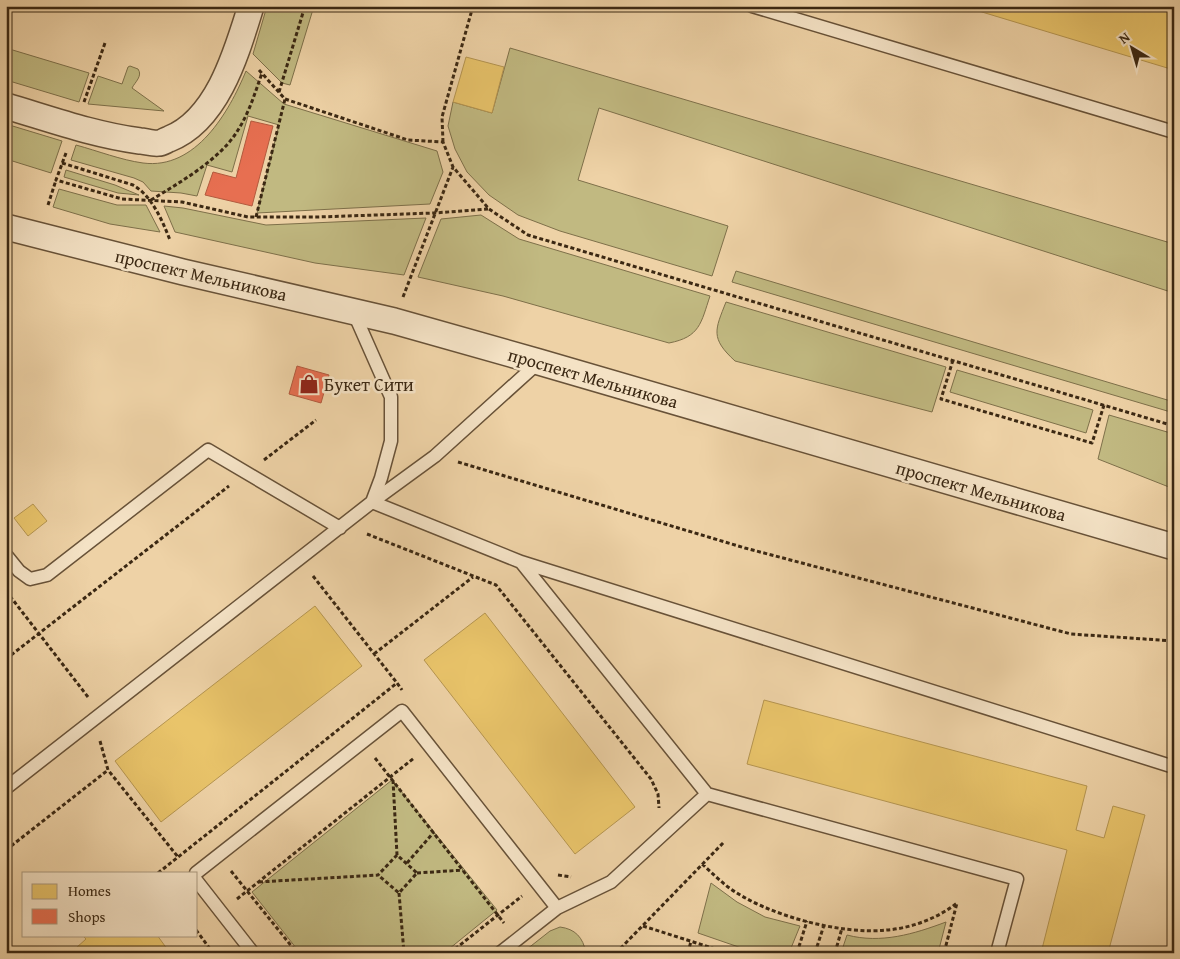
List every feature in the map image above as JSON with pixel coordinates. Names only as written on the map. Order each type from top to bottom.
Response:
[{"type":"street","points":[[6,106],[126,139],[158,143],[174,137],[188,130],[201,115],[226,78],[236,55],[251,6]]},
{"type":"street","name":"проспект Мельникова","points":[[6,227],[183,272],[394,321],[1174,547]]},
{"type":"lane","points":[[752,6],[1174,132]]},
{"type":"lane","points":[[353,311],[391,397],[391,440],[381,478],[372,502]]},
{"type":"lane","points":[[6,788],[372,502],[435,456],[539,362]]},
{"type":"lane","points":[[6,555],[19,572],[30,579],[46,575],[208,450],[340,528]]},
{"type":"lane","points":[[372,502],[521,562],[1174,767]]},
{"type":"lane","points":[[521,562],[707,794],[1017,879],[997,953]]},
{"type":"lane","points":[[197,872],[402,711],[558,908]]},
{"type":"lane","points":[[500,953],[558,908],[611,882],[707,794]]},
{"type":"lane","points":[[198,883],[253,953]]},
{"type":"path","points":[[279,92],[305,6]]},
{"type":"path","points":[[473,6],[442,118],[443,142],[453,167],[489,209],[528,235],[1174,426]]},
{"type":"path","points":[[82,108],[105,43]]},
{"type":"path","points":[[256,66],[285,100],[408,140],[443,142]]},
{"type":"path","points":[[150,200],[185,179],[220,152],[238,132],[250,107],[262,73]]},
{"type":"path","points":[[256,217],[285,100]]},
{"type":"path","points":[[48,205],[67,150]]},
{"type":"path","points":[[62,162],[133,185],[141,190],[150,200],[166,230],[183,272]]},
{"type":"path","points":[[394,321],[453,167]]},
{"type":"path","points":[[56,180],[122,199],[182,202],[248,217],[434,213],[489,209]]},
{"type":"path","points":[[953,360],[941,398],[1092,444],[1104,405]]},
{"type":"path","points":[[6,659],[316,420]]},
{"type":"path","points":[[435,456],[745,548],[1071,634],[1174,640]]},
{"type":"path","points":[[313,576],[397,683]]},
{"type":"path","points":[[374,654],[474,576]]},
{"type":"path","points":[[6,591],[101,714],[100,742],[108,770],[178,857]]},
{"type":"path","points":[[362,742],[517,939]]},
{"type":"path","points":[[221,912],[430,746]]},
{"type":"path","points":[[6,850],[108,770]]},
{"type":"path","points":[[392,778],[397,855],[417,873]]},
{"type":"path","points":[[407,864],[434,832]]},
{"type":"path","points":[[616,953],[724,842]]},
{"type":"path","points":[[218,855],[297,953]]},
{"type":"path","points":[[258,882],[378,875],[397,855]]},
{"type":"path","points":[[702,864],[729,887],[764,907],[807,921],[842,928],[862,931],[887,930],[909,926],[948,910],[957,903],[944,953]]},
{"type":"path","points":[[399,893],[417,873],[463,870]]},
{"type":"path","points":[[378,875],[399,893],[404,953]]},
{"type":"path","points":[[450,953],[538,883]]},
{"type":"path","points":[[797,953],[807,921]]},
{"type":"path","points":[[815,953],[824,925]]},
{"type":"path","points":[[643,926],[728,953]]},
{"type":"path","points":[[835,953],[842,928]]},
{"type":"path","points":[[198,933],[213,953]]},
{"type":"path","points":[[688,953],[692,941]]},
{"type":"shaded area","points":[[267,6],[314,6],[290,85],[282,83],[253,54]]},
{"type":"shaded area","points":[[6,48],[89,73],[79,102],[6,80]]},
{"type":"shaded area","points":[[510,48],[1174,244],[1174,293],[599,108],[578,180],[728,226],[712,276],[560,231],[518,215],[489,195],[467,172],[455,149],[448,126],[453,102],[492,113]]},
{"type":"shaded area","points":[[130,66],[138,69],[140,74],[132,88],[164,111],[88,104],[98,76],[122,84]]},
{"type":"shaded area","points":[[246,71],[284,104],[437,151],[443,172],[430,204],[257,213],[279,125],[248,116],[232,172],[207,165],[197,196],[151,191],[143,182],[134,178],[71,160],[76,145],[118,158],[143,163],[162,163],[179,157],[194,148],[220,120]]},
{"type":"shaded area","points":[[6,124],[62,141],[51,173],[6,159]]},
{"type":"shaded area","points":[[66,170],[115,185],[139,195],[118,193],[64,177]]},
{"type":"shaded area","points":[[59,189],[117,205],[146,205],[160,232],[110,224],[53,207]]},
{"type":"shaded area","points":[[164,206],[183,208],[266,225],[426,218],[404,275],[315,263],[175,232]]},
{"type":"shaded area","points":[[481,215],[519,239],[710,296],[701,321],[693,333],[669,343],[503,296],[418,277],[441,219]]},
{"type":"shaded area","points":[[736,271],[1174,402],[1174,413],[732,282]]},
{"type":"shaded area","points":[[726,302],[946,367],[932,412],[735,361],[718,340],[717,327]]},
{"type":"shaded area","points":[[957,370],[1093,410],[1086,433],[950,392]]},
{"type":"shaded area","points":[[1109,415],[1174,434],[1174,489],[1098,459]]},
{"type":"shaded area","points":[[392,780],[497,910],[444,953],[300,953],[252,892]]},
{"type":"shaded area","points":[[711,883],[737,902],[765,917],[800,926],[789,953],[756,953],[698,933]]},
{"type":"shaded area","points":[[946,922],[938,953],[841,953],[847,935],[860,938],[885,938],[910,934]]},
{"type":"shaded area","points":[[560,927],[578,935],[583,942],[586,953],[522,953],[550,931]]},
{"type":"building: Homes","points":[[962,6],[1167,6],[1174,8],[1174,70]]},
{"type":"building: Homes","points":[[466,57],[504,67],[492,113],[453,102]]},
{"type":"building: Homes","points":[[33,504],[47,521],[28,536],[14,518]]},
{"type":"building: Homes","points":[[315,606],[362,666],[161,822],[115,761]]},
{"type":"building: Homes","points":[[485,613],[635,807],[575,854],[424,660]]},
{"type":"building: Homes","points":[[764,700],[1087,786],[1076,830],[1104,838],[1113,806],[1145,815],[1108,953],[1041,953],[1067,850],[747,764]]},
{"type":"building: Homes","points":[[6,930],[12,937],[6,942]]},
{"type":"building: Homes","points":[[83,936],[158,936],[170,953],[80,953],[76,948],[86,939]]},
{"type":"building: Shops","points":[[251,121],[273,126],[252,206],[205,195],[213,172],[236,178]]},
{"type":"building: Shops","name":"Букет Сити","points":[[297,366],[329,375],[321,403],[289,394]]},
{"type":"place","name":"Букет Сити","points":[[309,384]]}]
